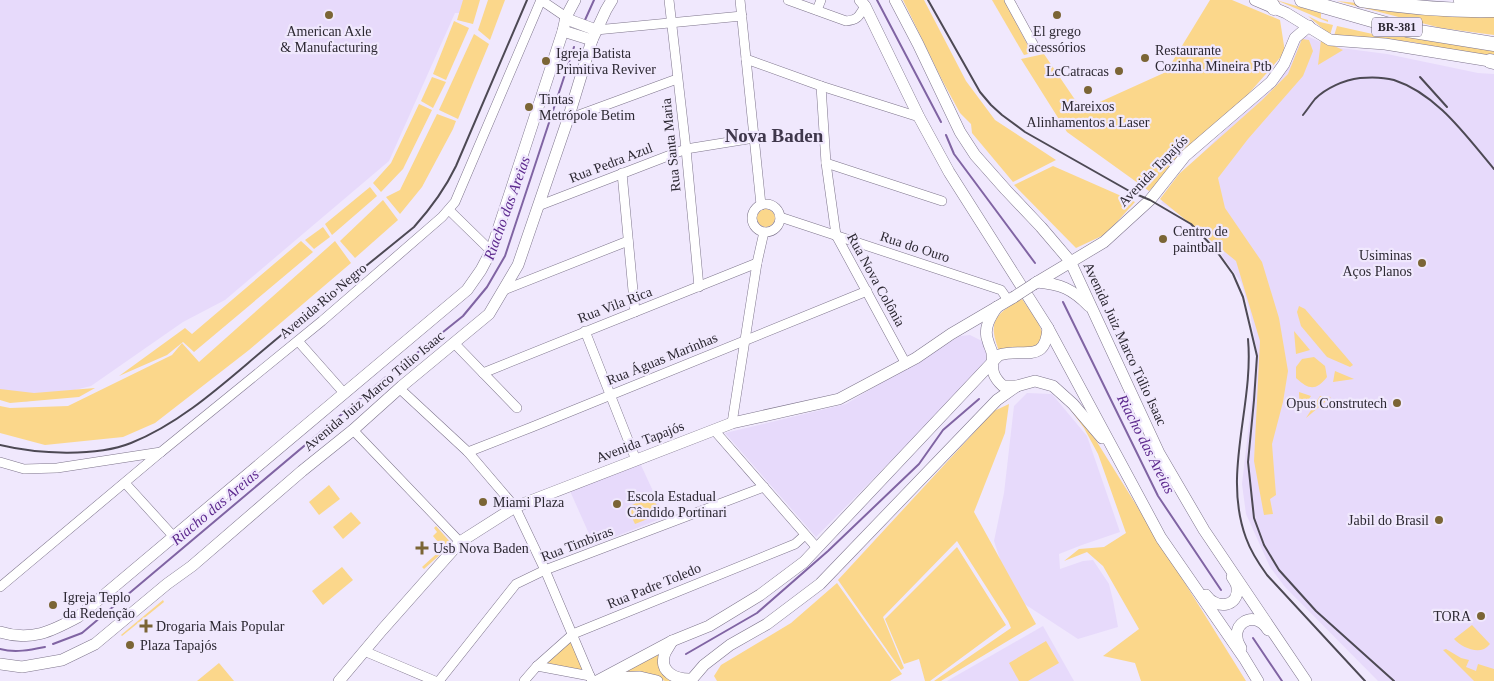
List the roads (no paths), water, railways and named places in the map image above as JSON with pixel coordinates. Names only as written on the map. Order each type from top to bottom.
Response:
[{"type":"highway","name":"BR-381","points":[[1302,0],[1407,30],[1494,44]]},
{"type":"highway","name":"BR-381","points":[[1361,0],[1396,6],[1432,9],[1494,10]]},
{"type":"main road","name":"Avenida Juiz Marco Túlio Isaac","points":[[0,632],[27,636],[49,632],[78,617],[467,290],[491,251],[566,17],[575,0]]},
{"type":"main road","name":"Avenida Juiz Marco Túlio Isaac","points":[[0,664],[22,667],[62,660],[95,644],[167,584],[192,566],[302,471],[354,430],[399,388],[489,314],[518,264],[568,119],[594,35],[612,0]]},
{"type":"main road","name":"Avenida Juiz Marco Túlio Isaac","points":[[895,0],[960,132],[975,155],[1070,261],[1159,453],[1206,533],[1306,681]]},
{"type":"main road","name":"BR-381","points":[[1255,0],[1276,7],[1330,40],[1385,44],[1493,61]]},
{"type":"main road","points":[[1459,0],[1494,0]]},
{"type":"main road","points":[[862,3],[949,172],[1048,328],[1161,538],[1258,681]]},
{"type":"main road","points":[[1276,7],[1294,27],[1295,38]]},
{"type":"main road","points":[[566,17],[594,35]]},
{"type":"main road","name":"Avenida Tapajós","points":[[339,681],[460,542],[515,507],[732,423],[838,399],[906,364],[950,334],[1104,242],[1150,200],[1185,156],[1271,82],[1284,64],[1295,38],[1309,26]]},
{"type":"main road","points":[[563,31],[594,35]]},
{"type":"main road","points":[[1036,283],[1052,283],[1066,287],[1093,310]]},
{"type":"main road","points":[[986,336],[990,320],[1007,300]]},
{"type":"main road","points":[[950,334],[964,328],[978,330],[986,336],[991,349],[992,368],[996,380],[1003,386],[1017,386],[1035,381],[1054,386],[1073,404],[1117,456]]},
{"type":"main road","points":[[595,679],[709,626],[760,595],[804,562],[999,355],[1006,353],[1033,353],[1040,350],[1045,346],[1048,328]]},
{"type":"main road","points":[[672,642],[665,654],[666,670],[682,680],[692,679],[704,666],[730,645],[767,624],[820,584],[997,400],[1017,386]]},
{"type":"main road","points":[[1161,538],[1186,566],[1209,600],[1216,604],[1225,605],[1232,602],[1237,595],[1238,587],[1206,533]]},
{"type":"main road","points":[[1264,681],[1238,644],[1236,636],[1238,628],[1243,622],[1250,619],[1258,620],[1265,625],[1282,651],[1300,670]]},
{"type":"main road","points":[[700,681],[704,666]]},
{"type":"main road","points":[[595,679],[640,677],[657,681]]},
{"type":"street","points":[[541,0],[566,17]]},
{"type":"street","name":"Avenida Rio Negro","points":[[0,587],[298,340],[435,224],[448,210],[455,202],[541,0]]},
{"type":"street","name":"Rua Santa Maria","points":[[669,0],[699,287]]},
{"type":"street","points":[[740,0],[761,205]]},
{"type":"street","points":[[788,0],[846,21],[854,20],[859,15],[862,3]]},
{"type":"street","points":[[817,10],[821,0]]},
{"type":"street","points":[[1009,0],[1034,44]]},
{"type":"street","points":[[594,35],[671,22],[742,16]]},
{"type":"street","points":[[746,59],[821,86],[919,117]]},
{"type":"street","points":[[568,119],[677,79]]},
{"type":"street","name":"Rua Nova Colônia","points":[[821,86],[826,163],[836,235],[906,364]]},
{"type":"street","name":"Rua Pedra Azul","points":[[538,206],[686,149],[754,138]]},
{"type":"street","points":[[826,163],[942,201]]},
{"type":"street","points":[[622,173],[635,312]]},
{"type":"street","points":[[765,204],[774,206],[780,217],[780,222],[776,229],[764,232],[756,228],[752,220],[754,211],[765,204]]},
{"type":"street","points":[[448,210],[491,251]]},
{"type":"street","name":"Rua do Ouro","points":[[780,217],[1001,290],[1007,300]]},
{"type":"street","points":[[732,423],[757,263],[764,232]]},
{"type":"street","points":[[504,290],[628,241]]},
{"type":"street","name":"Rua Vila Rica","points":[[483,373],[757,263]]},
{"type":"street","name":"Rua Águas Marinhas","points":[[468,452],[867,291]]},
{"type":"street","points":[[585,331],[636,460]]},
{"type":"street","points":[[298,340],[344,393]]},
{"type":"street","points":[[454,343],[517,408]]},
{"type":"street","points":[[399,388],[468,452],[515,507],[595,679]]},
{"type":"street","points":[[354,430],[460,542]]},
{"type":"street","points":[[714,430],[818,548]]},
{"type":"street","points":[[0,462],[24,469],[58,468],[161,452]]},
{"type":"street","points":[[125,483],[174,537]]},
{"type":"street","name":"Rua Timbiras","points":[[439,681],[516,584],[545,570],[764,487]]},
{"type":"street","name":"Rua Padre Toledo","points":[[524,681],[537,666],[573,634],[795,544],[805,535]]},
{"type":"street","points":[[364,651],[435,681]]},
{"type":"street","points":[[537,666],[595,679]]},
{"type":"waterway","name":"Riacho das Areias","points":[[585,20],[594,0]]},
{"type":"waterway","name":"Riacho das Areias","points":[[877,0],[941,122]]},
{"type":"waterway","name":"Riacho das Areias","points":[[397,369],[463,316],[487,287],[505,256],[574,47]]},
{"type":"waterway","name":"Riacho das Areias","points":[[946,135],[954,154],[1035,263]]},
{"type":"waterway","name":"Riacho das Areias","points":[[1063,302],[1158,496],[1221,590]]},
{"type":"waterway","name":"Riacho das Areias","points":[[53,644],[82,633],[386,377]]},
{"type":"waterway","points":[[686,654],[757,613],[828,551],[919,464],[943,430],[979,399]]},
{"type":"waterway","name":"Riacho das Areias","points":[[1253,638],[1282,681]]},
{"type":"waterway","name":"Riacho das Areias","points":[[0,649],[17,651],[45,647]]},
{"type":"railway","points":[[0,445],[48,452],[84,452],[117,447],[150,434],[186,413],[203,400],[414,227],[437,198],[456,166],[527,0]]},
{"type":"railway","points":[[928,0],[980,92],[1002,115],[1025,132],[1191,224],[1215,249],[1233,274],[1243,297],[1257,356],[1248,462],[1254,518],[1264,545],[1279,570],[1316,611],[1394,681]]},
{"type":"railway","points":[[1420,77],[1447,107]]},
{"type":"railway","points":[[1303,115],[1319,95],[1342,83],[1364,78],[1394,80],[1424,95],[1450,117],[1494,169]]},
{"type":"railway","points":[[1248,339],[1249,364],[1240,439],[1237,489],[1239,514],[1246,538],[1255,558],[1267,575],[1365,681]]},
{"type":"place","name":"American Axle & Manufacturing","points":[[329,15]]},
{"type":"place","name":"El grego acessórios","points":[[1057,15]]},
{"type":"place","name":"Restaurante Cozinha Mineira Ptb","points":[[1145,58]]},
{"type":"place","name":"Igreja Batista Primitiva Reviver","points":[[546,61]]},
{"type":"place","name":"LcCatracas","points":[[1119,71]]},
{"type":"place","name":"Mareixos Alinhamentos a Laser","points":[[1088,90]]},
{"type":"place","name":"Tintas Metrópole Betim","points":[[529,107]]},
{"type":"place","name":"Centro de paintball","points":[[1163,239]]},
{"type":"place","name":"Usiminas Aços Planos","points":[[1422,263]]},
{"type":"place","name":"Opus Construtech","points":[[1397,403]]},
{"type":"place","name":"Miami Plaza","points":[[483,502]]},
{"type":"place","name":"Escola Estadual Cândido Portinari","points":[[617,504]]},
{"type":"place","name":"Jabil do Brasil","points":[[1439,520]]},
{"type":"place","name":"Usb Nova Baden","points":[[422,548]]},
{"type":"place","name":"Igreja Teplo da Redenção","points":[[53,605]]},
{"type":"place","name":"TORA","points":[[1481,616]]},
{"type":"place","name":"Drogaria Mais Popular","points":[[146,626]]},
{"type":"place","name":"Plaza Tapajós","points":[[130,645]]},
{"type":"district","name":"Nova Baden","points":[[774,135]]}]
